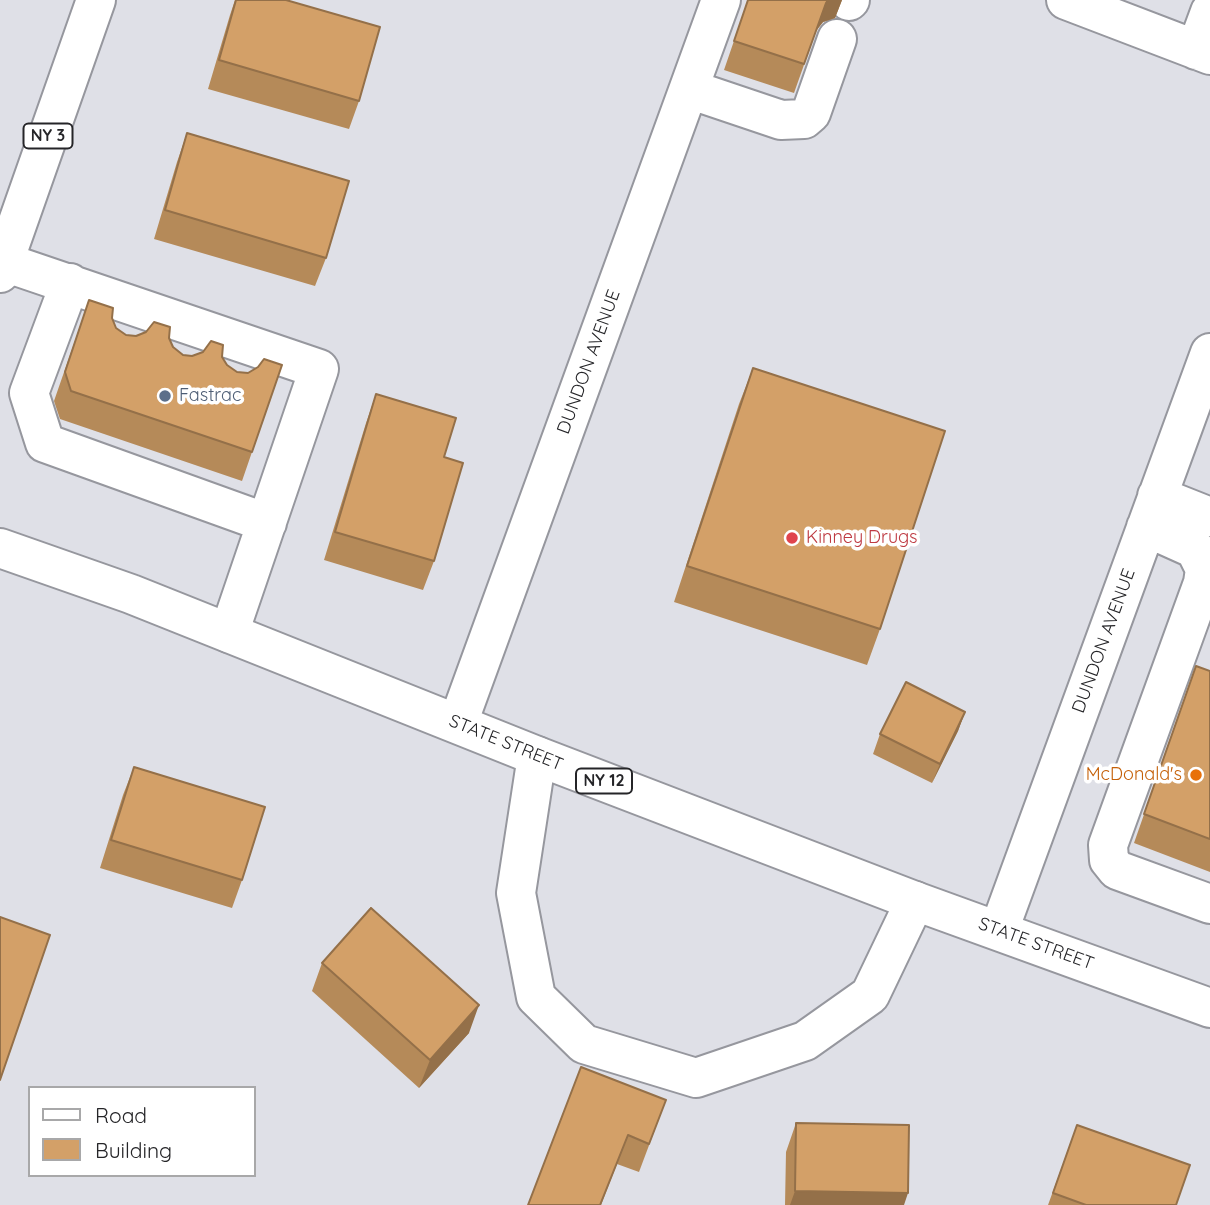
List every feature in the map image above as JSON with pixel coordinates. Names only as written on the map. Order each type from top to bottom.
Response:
[{"type":"main road","name":"NY 3","points":[[2,267],[96,0]]},
{"type":"main road","name":"DUNDON AVENUE","points":[[458,723],[689,89],[717,1]]},
{"type":"main road","points":[[1088,4],[1203,53],[1210,12]]},
{"type":"main road","points":[[689,89],[781,120],[804,119],[811,113],[837,39]]},
{"type":"main road","points":[[2,267],[69,283],[319,369],[229,633]]},
{"type":"main road","points":[[69,283],[29,393],[45,443],[86,443],[196,482],[267,523]]},
{"type":"main road","points":[[123,343],[136,307]]},
{"type":"main road","points":[[180,363],[195,327]]},
{"type":"main road","points":[[233,380],[245,344]]},
{"type":"main road","name":"DUNDON AVENUE","points":[[999,930],[1210,353]]},
{"type":"main road","points":[[1152,512],[1210,517]]},
{"type":"main road","points":[[1152,512],[1195,549],[1205,569],[1201,614],[1108,845],[1109,860],[1117,870],[1210,904]]},
{"type":"main road","name":"STATE STREET","points":[[0,548],[229,633],[537,756],[915,901],[1210,1009]]},
{"type":"main road","points":[[537,756],[516,893],[536,997],[584,1044],[696,1078],[806,1041],[870,995],[915,901]]},
{"type":"building","points":[[236,0],[286,0],[380,27],[359,101],[219,60]]},
{"type":"building","points":[[748,0],[828,0],[804,64],[734,41]]},
{"type":"building","points":[[187,133],[349,181],[326,258],[165,210]]},
{"type":"building","points":[[89,300],[113,308],[112,318],[116,328],[126,335],[136,336],[146,332],[154,322],[170,327],[169,338],[173,347],[183,355],[192,356],[203,352],[211,341],[223,345],[222,357],[227,365],[237,372],[248,373],[264,359],[282,365],[252,452],[71,391],[65,372]]},
{"type":"building","points":[[753,368],[945,431],[880,629],[687,566]]},
{"type":"building","points":[[376,394],[456,418],[444,457],[463,463],[434,561],[335,532]]},
{"type":"building","points":[[1196,666],[1210,671],[1210,839],[1144,814]]},
{"type":"building","points":[[906,682],[965,712],[940,764],[880,734]]},
{"type":"building","points":[[134,767],[265,807],[242,880],[111,840]]},
{"type":"building","points":[[371,908],[479,1005],[430,1060],[322,963]]},
{"type":"building","points":[[0,917],[50,935],[0,1080]]},
{"type":"building","points":[[581,1067],[666,1100],[649,1144],[628,1135],[600,1205],[528,1205]]},
{"type":"building","points":[[796,1123],[909,1125],[908,1193],[795,1191]]},
{"type":"building","points":[[1077,1125],[1190,1165],[1176,1205],[1086,1205],[1053,1193]]},
{"type":"place","name":"Fastrac","points":[[165,396]]},
{"type":"place","name":"Kinney Drugs","points":[[792,538]]},
{"type":"place","name":"McDonald's","points":[[1196,775]]}]
